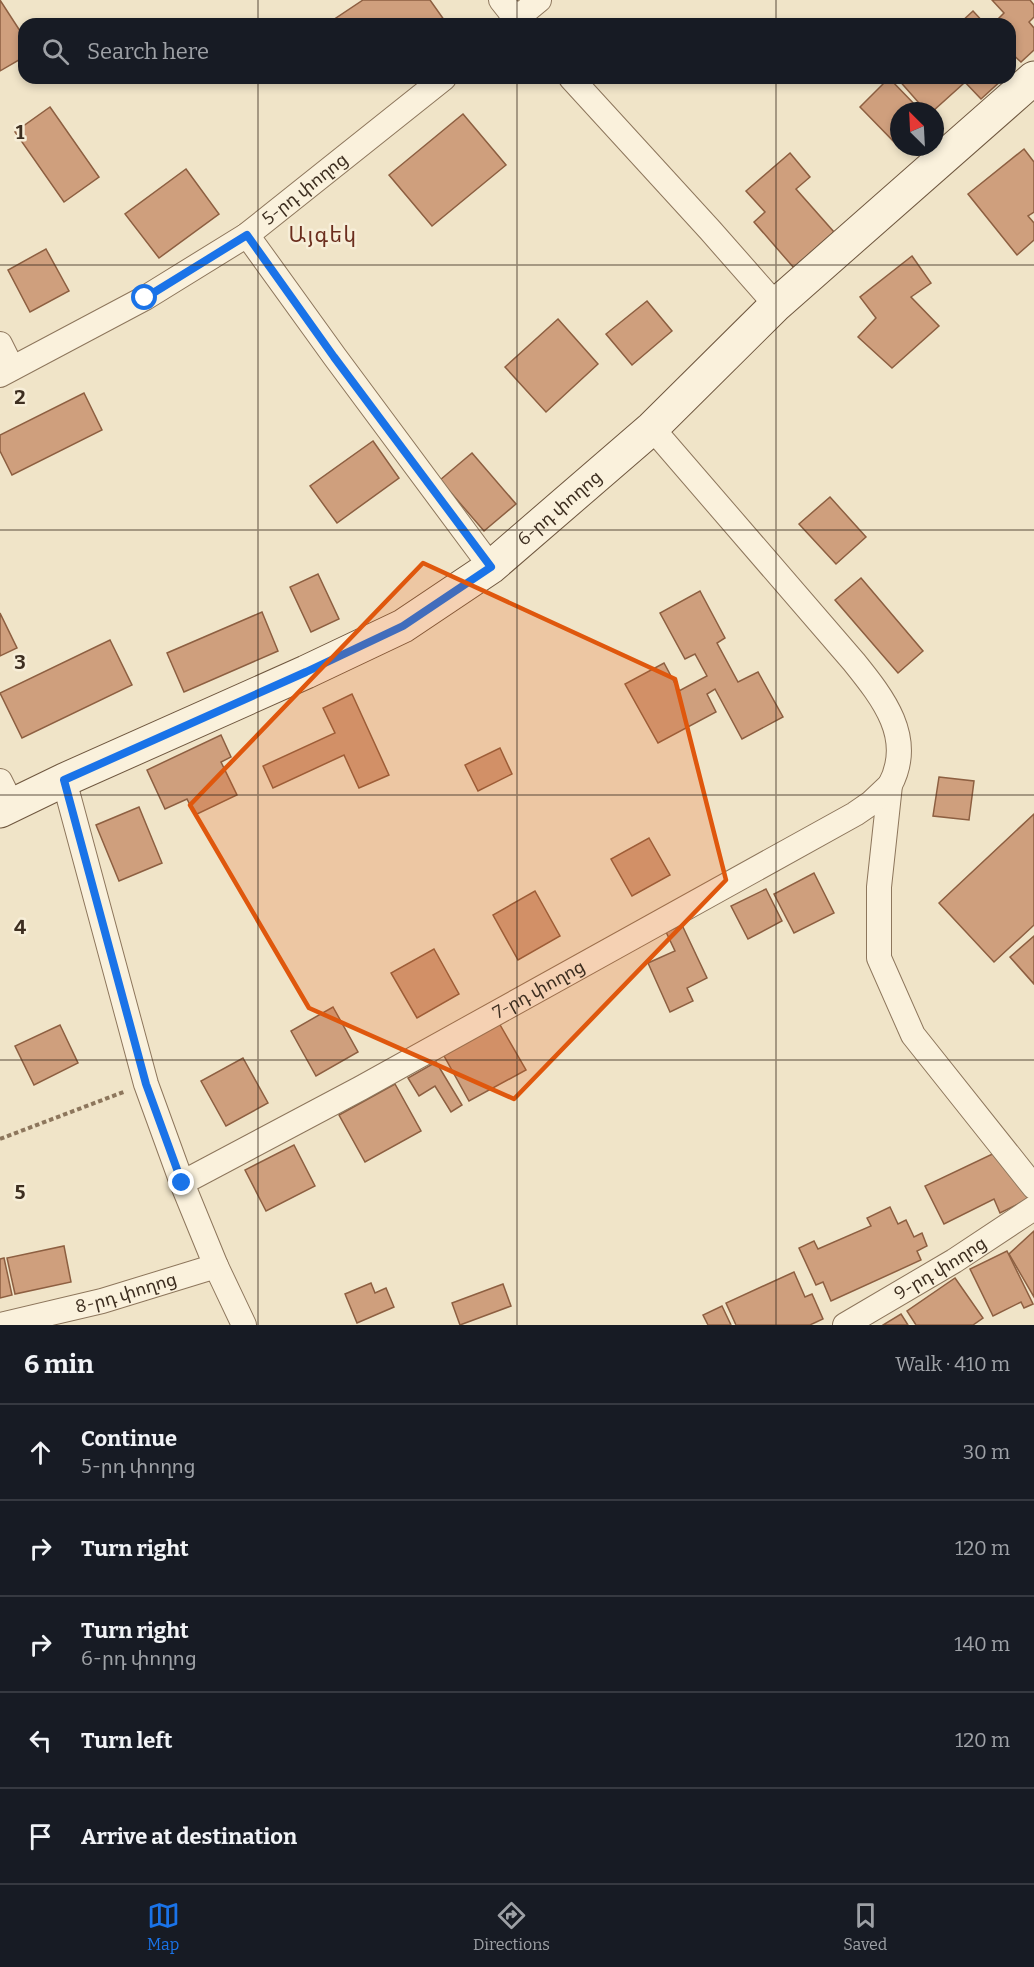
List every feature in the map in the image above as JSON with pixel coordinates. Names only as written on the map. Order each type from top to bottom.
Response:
[{"type":"main road","name":"6-րդ փողոց","points":[[4,799],[64,780],[403,626],[491,567],[651,428],[776,305],[1034,78]]},
{"type":"street","points":[[501,0],[512,18]]},
{"type":"street","points":[[519,18],[539,0]]},
{"type":"street","name":"5-րդ փողոց","points":[[6,372],[145,298],[247,235],[436,84]]},
{"type":"street","points":[[576,84],[776,305]]},
{"type":"street","points":[[247,235],[334,357],[491,567]]},
{"type":"street","points":[[0,344],[6,372]]},
{"type":"street","points":[[651,428],[876,689],[890,714],[899,740],[900,757],[897,773],[890,785],[879,887],[879,958],[913,1035],[1034,1187]]},
{"type":"street","points":[[64,780],[146,1084],[182,1183],[216,1266],[244,1325]]},
{"type":"street","name":"7-րդ փողոց","points":[[182,1183],[361,1088],[855,814],[890,785]]},
{"type":"street","name":"9-րդ փողոց","points":[[845,1325],[972,1250],[1034,1208]]},
{"type":"street","name":"8-րդ փողոց","points":[[0,1325],[102,1301],[216,1266]]},
{"type":"path","points":[[0,1139],[146,1084]]},
{"type":"highlighted area","points":[[423,563],[675,679],[726,880],[514,1099],[309,1008],[190,805]]},
{"type":"building","points":[[0,0],[18,28],[18,60],[0,71]]},
{"type":"building","points":[[363,0],[430,0],[443,18],[336,18]]},
{"type":"building","points":[[992,0],[1030,0],[1034,5],[1034,17],[1029,22],[1034,28],[1034,50],[1021,62],[1016,57],[1016,18],[999,18],[1004,13]]},
{"type":"building","points":[[973,11],[979,18],[965,18]]},
{"type":"building","points":[[883,84],[895,84],[912,102],[890,102],[890,138],[860,107]]},
{"type":"building","points":[[902,84],[963,84],[943,102],[918,102]]},
{"type":"building","points":[[967,84],[997,84],[981,99]]},
{"type":"building","points":[[50,107],[99,177],[64,202],[15,132]]},
{"type":"building","points":[[463,114],[506,165],[432,226],[389,175]]},
{"type":"building","points":[[1024,149],[1034,162],[1034,212],[1028,216],[1034,223],[1034,240],[1017,255],[968,194]]},
{"type":"building","points":[[790,153],[810,177],[796,189],[834,232],[794,268],[754,222],[765,212],[746,191]]},
{"type":"building","points":[[186,169],[219,214],[159,258],[125,214]]},
{"type":"building","points":[[46,249],[69,291],[30,312],[8,270]]},
{"type":"building","points":[[912,256],[931,283],[911,297],[939,326],[892,368],[858,337],[876,318],[860,297]]},
{"type":"building","points":[[647,301],[672,331],[632,365],[606,334]]},
{"type":"building","points":[[558,319],[598,364],[546,412],[505,367]]},
{"type":"building","points":[[84,393],[102,430],[12,475],[0,451],[0,435]]},
{"type":"building","points":[[373,441],[399,478],[337,523],[310,486]]},
{"type":"building","points":[[472,453],[516,504],[484,531],[440,480]]},
{"type":"building","points":[[830,497],[866,537],[836,564],[799,524]]},
{"type":"building","points":[[318,574],[339,619],[311,632],[290,587]]},
{"type":"building","points":[[861,578],[923,651],[898,673],[835,600]]},
{"type":"building","points":[[700,591],[725,638],[717,643],[738,682],[758,672],[783,717],[742,739],[715,689],[707,694],[716,712],[658,743],[625,684],[664,663],[679,691],[707,676],[695,654],[685,659],[660,613]]},
{"type":"building","points":[[262,612],[278,651],[184,692],[167,653]]},
{"type":"building","points":[[0,613],[17,648],[0,656]]},
{"type":"building","points":[[110,640],[132,685],[22,738],[0,693]]},
{"type":"building","points":[[352,694],[389,775],[359,788],[344,755],[273,788],[263,766],[335,733],[323,708]]},
{"type":"building","points":[[221,735],[231,757],[221,762],[237,795],[195,815],[187,799],[165,809],[147,770]]},
{"type":"building","points":[[500,748],[512,774],[478,791],[465,765]]},
{"type":"building","points":[[939,777],[974,781],[969,820],[933,816]]},
{"type":"building","points":[[139,807],[162,863],[119,881],[96,825]]},
{"type":"building","points":[[1034,814],[1034,925],[994,962],[939,903]]},
{"type":"building","points":[[649,838],[670,875],[632,896],[611,859]]},
{"type":"building","points":[[814,873],[834,913],[794,933],[774,894]]},
{"type":"building","points":[[766,889],[782,921],[748,939],[731,906]]},
{"type":"building","points":[[535,891],[560,936],[518,960],[493,915]]},
{"type":"building","points":[[682,925],[707,978],[687,988],[693,1001],[670,1012],[648,963],[675,951],[666,932]]},
{"type":"building","points":[[1034,936],[1034,984],[1010,957]]},
{"type":"building","points":[[434,949],[459,994],[417,1018],[391,973]]},
{"type":"building","points":[[333,1007],[358,1052],[316,1076],[291,1031]]},
{"type":"building","points":[[499,1023],[526,1070],[469,1101],[443,1054]]},
{"type":"building","points":[[60,1025],[78,1063],[34,1085],[15,1046]]},
{"type":"building","points":[[243,1058],[268,1103],[226,1126],[201,1081]]},
{"type":"building","points":[[436,1062],[462,1105],[451,1112],[435,1086],[419,1096],[408,1078]]},
{"type":"building","points":[[395,1084],[421,1131],[365,1162],[339,1115]]},
{"type":"building","points":[[294,1145],[315,1186],[266,1211],[245,1170]]},
{"type":"building","points":[[1003,1149],[1028,1199],[1000,1213],[994,1199],[944,1224],[925,1186]]},
{"type":"building","points":[[890,1207],[898,1224],[906,1220],[914,1237],[922,1233],[927,1246],[917,1251],[921,1260],[831,1301],[823,1282],[816,1285],[799,1248],[814,1241],[818,1249],[871,1226],[867,1218]]},
{"type":"building","points":[[1034,1231],[1034,1297],[1009,1254]]},
{"type":"building","points":[[64,1246],[71,1282],[15,1294],[7,1258]]},
{"type":"building","points":[[1007,1251],[1033,1304],[1024,1308],[1021,1302],[993,1316],[970,1269]]},
{"type":"building","points":[[4,1258],[12,1295],[0,1298],[0,1259]]},
{"type":"building","points":[[794,1272],[805,1297],[812,1294],[823,1319],[810,1325],[736,1325],[726,1303]]},
{"type":"building","points":[[955,1278],[983,1318],[973,1325],[916,1325],[907,1311]]},
{"type":"building","points":[[371,1283],[375,1293],[386,1288],[394,1307],[357,1323],[345,1294]]},
{"type":"building","points":[[503,1284],[511,1306],[460,1325],[452,1303]]},
{"type":"building","points":[[722,1306],[731,1325],[708,1325],[703,1315]]},
{"type":"building","points":[[901,1314],[908,1325],[883,1325]]},
{"type":"district","name":"Այգեկ","points":[[323,235]]},
{"type":"route","points":[[145,298],[247,235],[334,357],[491,567],[403,626],[64,780],[146,1084],[182,1183]]}]
